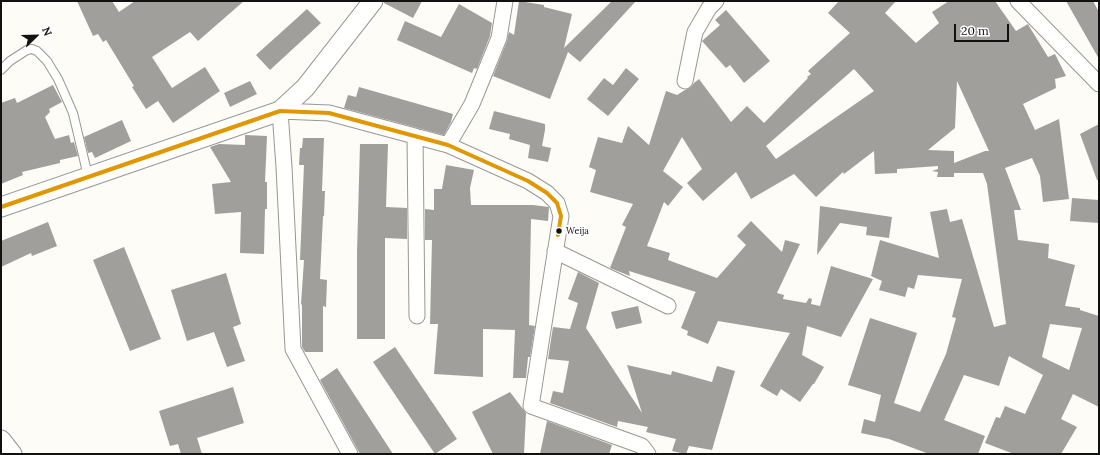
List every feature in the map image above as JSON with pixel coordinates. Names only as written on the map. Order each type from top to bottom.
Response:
[{"type":"street","points":[[1,207],[280,110],[306,88],[373,1]]},
{"type":"street","points":[[448,145],[472,104],[499,38],[505,1]]},
{"type":"street","points":[[685,81],[695,32],[709,8],[716,1]]},
{"type":"street","points":[[1018,1],[1099,84]]},
{"type":"street","points":[[280,110],[329,113],[448,145],[528,181],[547,193],[557,203],[561,216],[531,406],[642,446],[648,454]]},
{"type":"street","points":[[280,110],[293,349],[350,454]]},
{"type":"street","points":[[415,136],[417,316]]},
{"type":"street","points":[[555,251],[668,306]]},
{"type":"street","points":[[1,440],[12,454]]},
{"type":"lane","points":[[1,70],[10,61],[27,50],[32,49],[37,51],[47,61],[58,79],[73,113],[88,176]]},
{"type":"building","points":[[77,1],[112,1],[119,12],[135,1],[244,1],[198,41],[190,32],[152,57],[172,88],[205,67],[220,91],[173,123],[158,101],[146,109],[106,40],[103,42],[98,34],[93,36]]},
{"type":"building","points":[[384,1],[422,1],[413,18],[384,3]]},
{"type":"building","points":[[519,1],[544,5],[544,7],[572,14],[564,48],[612,1],[636,1],[580,62],[568,52],[550,99],[493,76],[509,32],[514,35]]},
{"type":"building","points":[[839,1],[896,1],[885,13],[916,43],[939,23],[932,12],[949,1],[995,1],[1016,31],[1028,24],[1048,57],[1055,54],[1066,76],[1055,79],[1056,88],[1023,104],[1035,130],[1059,119],[1069,199],[1043,202],[1040,176],[1032,158],[1005,168],[1021,210],[1014,210],[1018,240],[1049,244],[1048,258],[1075,265],[1065,306],[1080,308],[1080,310],[1099,316],[1099,407],[1073,394],[1061,419],[1077,427],[1061,454],[1014,454],[985,443],[996,417],[1000,418],[1005,406],[1025,414],[1043,375],[1009,356],[999,386],[964,375],[944,420],[985,436],[978,454],[929,454],[889,439],[861,433],[864,419],[875,422],[881,395],[848,385],[870,318],[917,333],[894,403],[920,412],[946,354],[956,318],[952,317],[962,279],[918,275],[914,289],[908,287],[905,297],[879,290],[882,281],[871,276],[880,240],[939,258],[930,212],[947,209],[950,222],[962,219],[994,327],[1006,324],[987,184],[983,173],[954,173],[954,177],[937,177],[938,172],[932,171],[938,169],[938,166],[897,169],[897,173],[875,174],[874,151],[844,174],[843,172],[816,197],[794,174],[751,199],[736,172],[703,201],[687,183],[702,169],[682,137],[663,171],[683,187],[668,206],[664,202],[647,246],[670,253],[668,260],[717,278],[746,245],[737,236],[751,221],[782,252],[785,240],[800,244],[777,293],[784,295],[783,299],[806,303],[809,298],[812,299],[811,304],[820,306],[831,266],[873,279],[841,337],[807,326],[802,355],[824,367],[814,384],[800,402],[781,389],[777,396],[760,386],[790,333],[718,321],[708,344],[687,335],[688,331],[681,328],[696,292],[629,271],[630,276],[610,268],[626,227],[622,225],[633,204],[590,192],[596,170],[589,167],[598,137],[622,143],[628,126],[649,145],[666,91],[677,95],[691,87],[699,79],[731,122],[747,106],[764,123],[808,78],[807,77],[811,74],[808,71],[850,33],[828,13]],"holes":[[[854,69],[874,91],[776,159],[766,146]],[[957,81],[989,151],[985,151],[954,163],[954,151],[928,150],[955,128]],[[1050,324],[1082,328],[1069,370],[1042,357]]]},
{"type":"building","points":[[1066,1],[1093,1],[1099,12],[1099,59]]},
{"type":"building","points":[[459,4],[492,23],[490,36],[477,69],[474,68],[472,73],[397,40],[405,21],[441,37]]},
{"type":"building","points":[[307,9],[321,23],[270,70],[256,55]]},
{"type":"building","points":[[726,10],[770,61],[744,83],[730,65],[726,68],[702,41],[720,25],[715,20]]},
{"type":"building","points":[[626,68],[639,79],[608,116],[587,99],[604,78],[613,85]]},
{"type":"building","points":[[250,81],[257,94],[230,107],[224,93]]},
{"type":"building","points":[[53,85],[62,102],[49,109],[50,112],[45,117],[55,139],[69,135],[71,143],[74,142],[78,156],[60,160],[60,163],[22,172],[23,175],[1,184],[1,103],[15,98],[17,103]]},
{"type":"building","points":[[359,87],[453,114],[451,122],[444,135],[344,108],[348,95],[356,97]]},
{"type":"building","points":[[494,111],[545,124],[542,146],[551,148],[548,162],[528,158],[530,145],[509,139],[510,134],[489,129]]},
{"type":"building","points":[[122,120],[131,141],[95,158],[92,152],[88,153],[84,137]]},
{"type":"building","points":[[1099,124],[1099,180],[1097,180],[1080,134]]},
{"type":"building","points":[[245,135],[267,136],[265,182],[267,182],[267,209],[265,209],[264,254],[240,253],[241,212],[215,214],[212,184],[231,182],[210,147],[219,144],[245,145]]},
{"type":"building","points":[[303,138],[324,138],[322,191],[325,191],[320,279],[327,280],[326,307],[323,306],[323,352],[305,352],[302,347],[301,304],[304,260],[300,260],[304,165],[299,165],[300,148],[302,148]]},
{"type":"building","points":[[360,144],[388,144],[386,207],[407,208],[407,239],[385,238],[385,339],[357,339],[357,252]]},
{"type":"building","points":[[446,165],[474,170],[470,188],[471,205],[533,205],[549,207],[548,221],[531,219],[529,325],[535,326],[530,357],[528,357],[526,378],[513,378],[515,330],[483,329],[483,377],[434,374],[438,324],[430,324],[432,240],[425,240],[425,209],[434,210],[434,189],[442,189]]},
{"type":"building","points":[[1072,198],[1099,200],[1099,223],[1070,221]]},
{"type":"building","points":[[820,206],[892,217],[889,238],[866,235],[867,227],[840,223],[817,255]]},
{"type":"building","points":[[48,222],[57,246],[32,256],[31,253],[1,267],[1,241]]},
{"type":"building","points":[[124,247],[161,339],[130,351],[93,260]]},
{"type":"building","points":[[578,272],[599,283],[586,328],[642,413],[627,365],[671,375],[672,371],[712,382],[717,366],[735,371],[712,450],[689,446],[686,454],[672,451],[676,439],[646,432],[648,427],[618,421],[617,427],[550,403],[553,391],[563,393],[569,361],[548,359],[553,327],[570,329],[578,303],[568,299]]},
{"type":"building","points":[[226,273],[241,324],[233,327],[245,361],[227,367],[214,332],[187,341],[171,290]]},
{"type":"building","points":[[638,306],[642,323],[616,329],[611,312]]},
{"type":"building","points":[[395,347],[457,439],[435,454],[373,362]]},
{"type":"building","points":[[337,368],[393,454],[360,454],[320,380]]},
{"type":"building","points":[[233,387],[244,423],[197,438],[202,454],[181,454],[178,444],[170,446],[159,411]]},
{"type":"building","points":[[510,392],[526,413],[524,454],[493,454],[472,412]]},
{"type":"building","points":[[547,421],[612,445],[609,454],[540,454]]},
{"type":"transit line","points":[[1,207],[280,111],[329,113],[448,145],[528,181],[547,193],[557,203],[561,216],[558,235]]},
{"type":"place","name":"Weija","points":[[559,231]]}]
